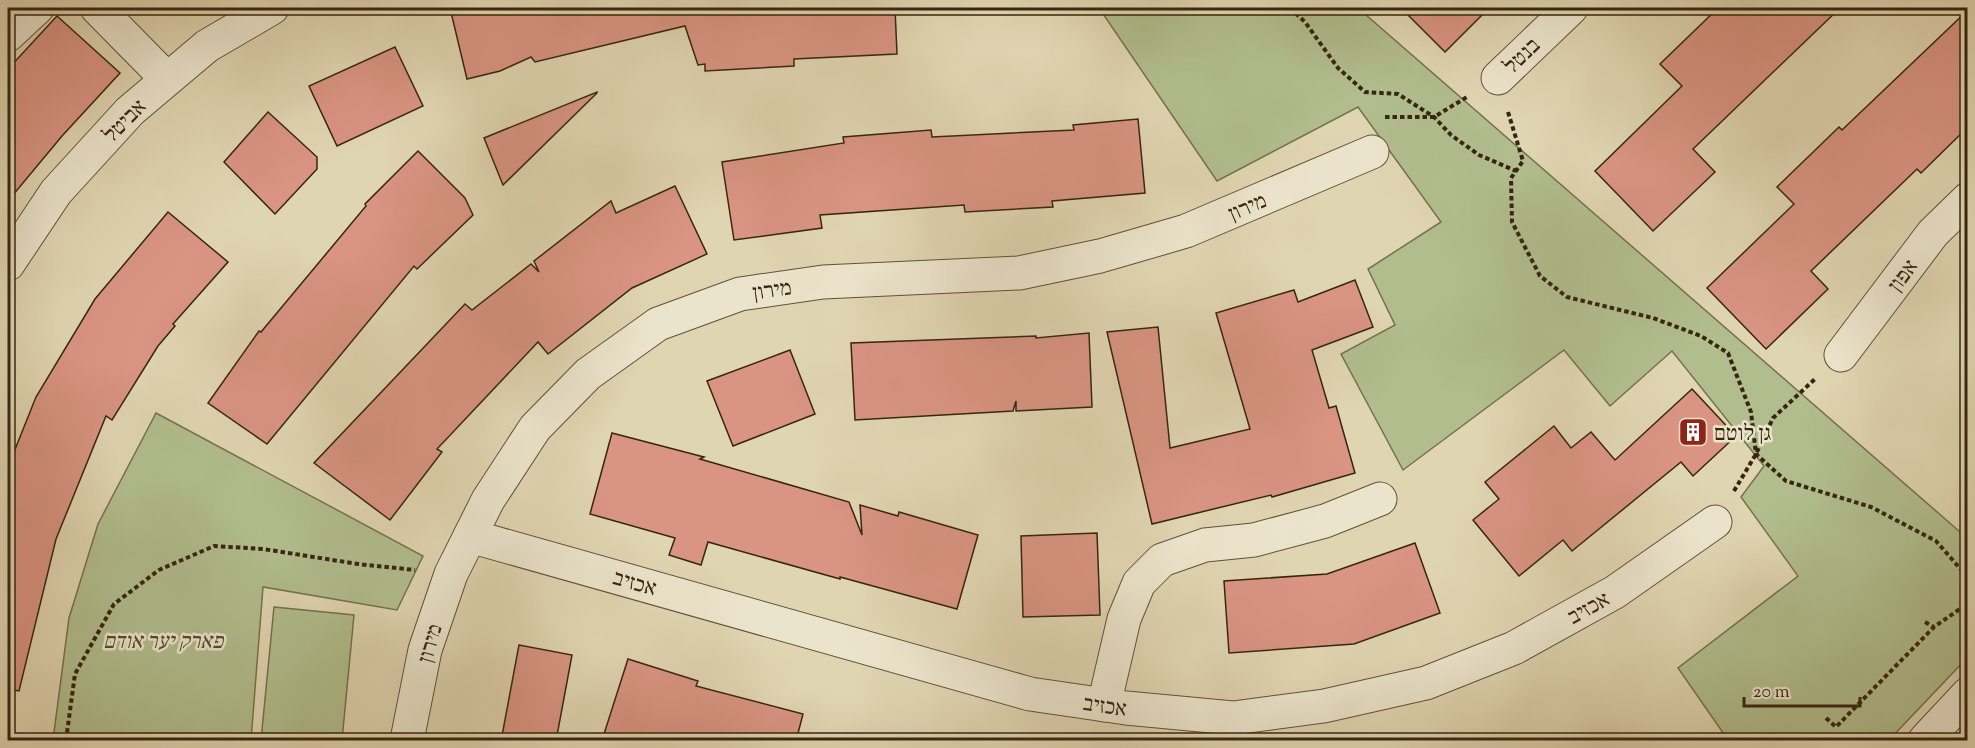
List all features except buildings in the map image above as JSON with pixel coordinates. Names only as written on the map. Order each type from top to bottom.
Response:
[{"type":"street","points":[[8,36],[37,8]]},
{"type":"street","points":[[97,8],[167,79]]},
{"type":"street","name":"אביטל","points":[[11,251],[56,192],[130,111],[207,46],[272,8]]},
{"type":"street","name":"בנטל","points":[[1498,78],[1571,8]]},
{"type":"street","name":"מירון","points":[[407,741],[425,650],[451,574],[488,500],[535,428],[588,374],[658,324],[740,294],[823,282],[1019,273],[1100,256],[1186,231],[1372,152]]},
{"type":"street","name":"אפון","points":[[1841,355],[1933,233],[1968,199]]},
{"type":"street","points":[[1104,705],[1124,619],[1139,583],[1162,560],[1205,545],[1254,540],[1325,521],[1380,499]]},
{"type":"street","name":"אכזיב","points":[[470,536],[1030,694],[1104,705],[1233,718],[1324,706],[1426,682],[1514,648],[1615,592],[1715,522]]},
{"type":"street","points":[[1925,741],[1968,694]]},
{"type":"path","points":[[1290,8],[1305,22],[1338,68],[1365,92],[1398,94],[1434,117],[1450,135],[1479,155],[1516,171]]},
{"type":"path","points":[[1385,117],[1434,117],[1498,78],[1523,161],[1511,178],[1512,222],[1540,276],[1567,297],[1653,318],[1701,336],[1728,353],[1751,412],[1756,454],[1786,481],[1871,507],[1936,541],[1964,573],[1967,605],[1934,627],[1836,727],[1826,718]]},
{"type":"path","points":[[1715,522],[1756,454],[1773,418],[1841,355]]},
{"type":"path","points":[[66,741],[75,674],[114,604],[159,570],[214,546],[263,549],[358,564],[451,574]]},
{"type":"path","points":[[1925,622],[1934,627]]},
{"type":"green space","points":[[1099,8],[1358,8],[1967,538],[1967,658],[1889,740],[1728,740],[1678,668],[1798,576],[1741,497],[1764,466],[1672,351],[1610,406],[1564,350],[1403,470],[1341,354],[1395,325],[1368,269],[1441,222],[1358,107],[1217,181]]},
{"type":"green space","name":"פארק יער אודם","points":[[156,413],[423,556],[397,610],[263,587],[251,740],[53,740],[69,618],[98,524]]},
{"type":"green space","points":[[274,607],[354,615],[342,740],[261,740]]},
{"type":"place","name":"גן לוטם","points":[[1693,432]]}]
